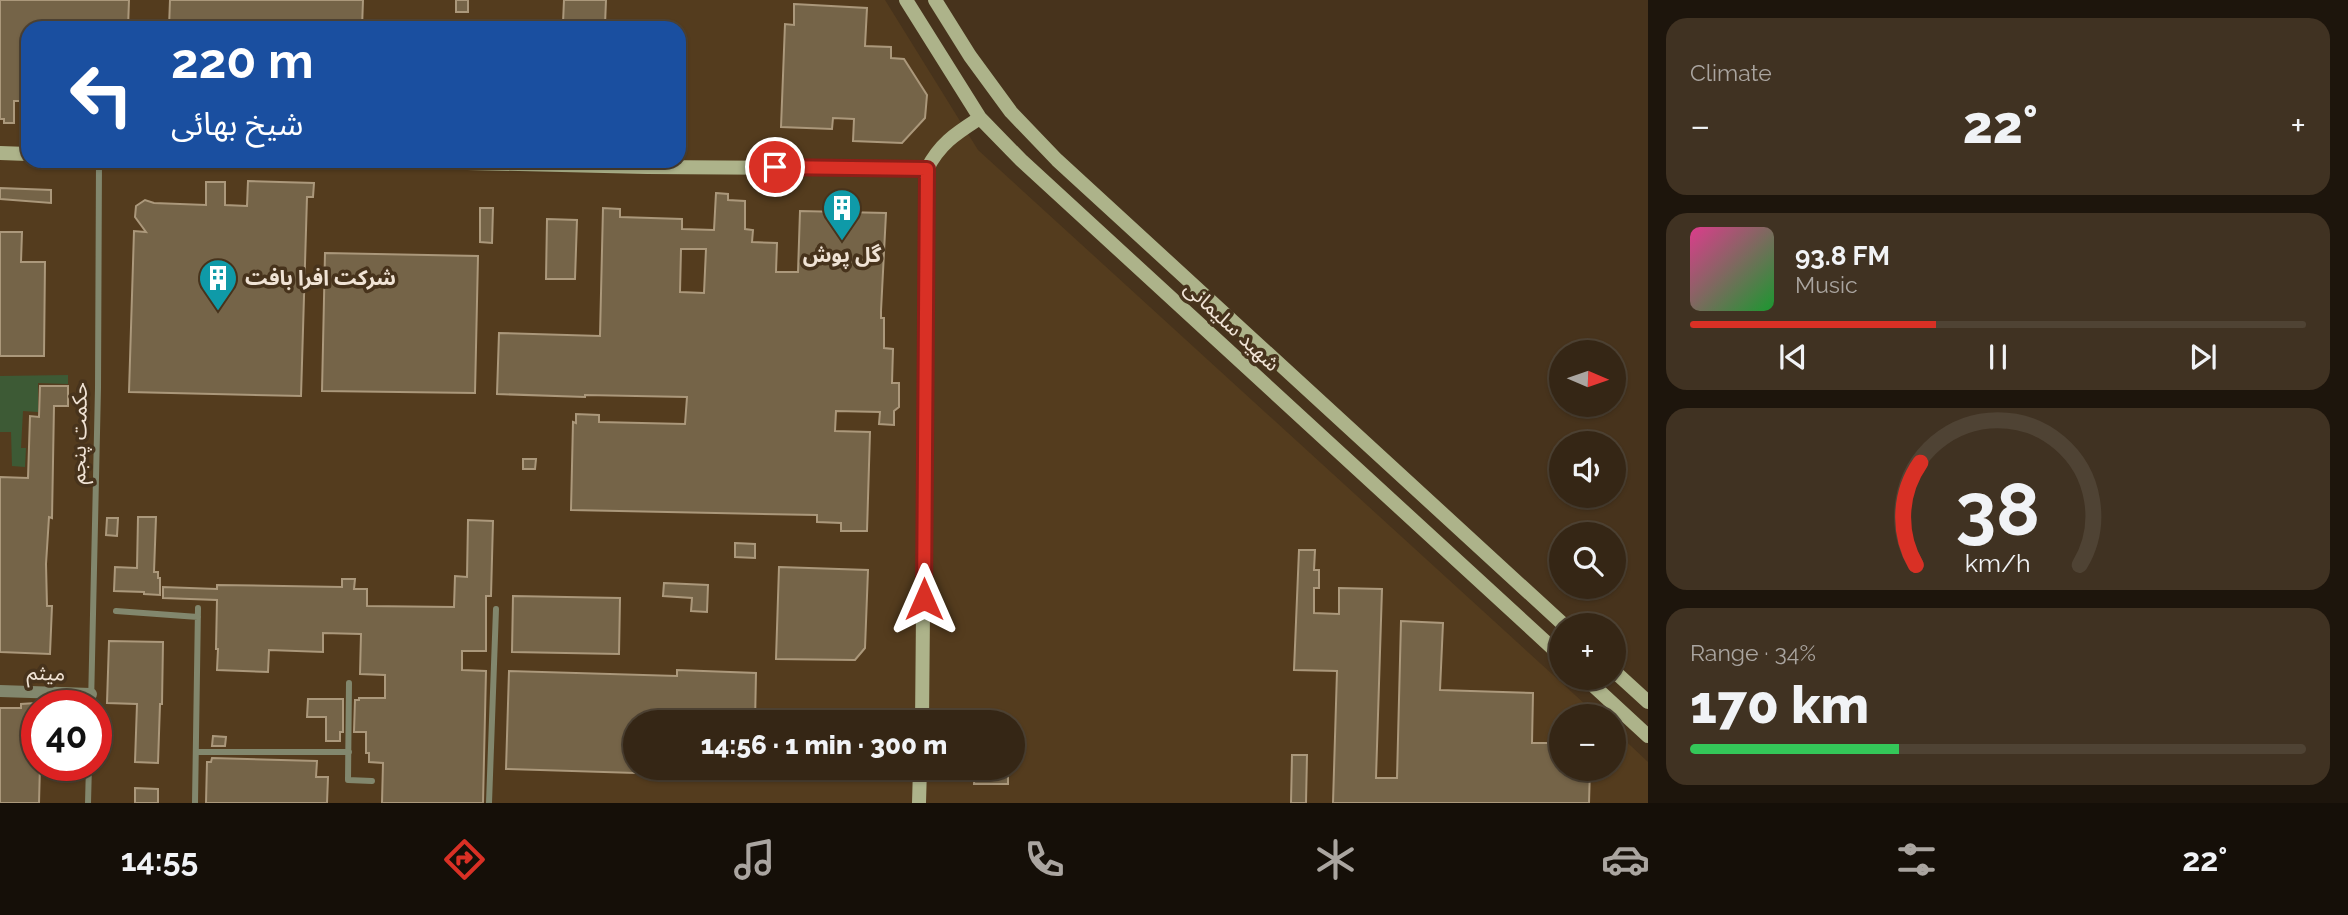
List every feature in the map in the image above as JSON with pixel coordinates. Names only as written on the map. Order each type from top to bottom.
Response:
[{"type":"main road","name":"شهید سلیمانی","points":[[906,0],[980,118],[1021,160],[1549,645]]},
{"type":"main road","name":"شهید سلیمانی","points":[[935,0],[970,56],[1011,112],[1057,160],[1550,613]]},
{"type":"main road","points":[[922,710],[927,169],[935,152],[980,118]]},
{"type":"main road","points":[[0,153],[21,153]]},
{"type":"main road","points":[[686,167],[927,169]]},
{"type":"main road","points":[[1626,682],[1648,702]]},
{"type":"main road","points":[[1598,690],[1648,736]]},
{"type":"main road","points":[[919,803],[920,780]]},
{"type":"street","name":"میثم","points":[[0,691],[21,693]]},
{"type":"lane","name":"حکمت پنجم","points":[[91,690],[98,387],[99,168]]},
{"type":"lane","points":[[195,803],[198,608]]},
{"type":"lane","points":[[489,803],[496,609]]},
{"type":"lane","points":[[116,611],[198,617]]},
{"type":"lane","points":[[349,683],[348,780],[372,780]]},
{"type":"lane","points":[[196,752],[349,752]]},
{"type":"lane","points":[[88,803],[89,781]]},
{"type":"shaded area","points":[[0,0],[885,0],[978,150],[1549,671],[1549,690],[1570,690],[1585,704],[1549,704],[1549,781],[1626,781],[1626,741],[1648,762],[1648,803],[0,803]]},
{"type":"green space","points":[[68,375],[68,384],[38,383],[38,412],[23,411],[21,448],[26,448],[25,467],[12,466],[11,432],[0,432],[0,376]]},
{"type":"building","points":[[0,0],[129,0],[128,21],[21,21],[21,101],[14,101],[14,123],[4,123],[4,119],[0,119]]},
{"type":"building","points":[[170,0],[363,0],[362,21],[169,21]]},
{"type":"building","points":[[456,0],[468,0],[468,12],[456,12]]},
{"type":"building","points":[[564,0],[606,0],[605,21],[563,21]]},
{"type":"building","points":[[794,4],[867,8],[865,46],[891,47],[891,58],[904,59],[927,95],[925,118],[902,143],[853,141],[854,119],[833,118],[832,129],[781,127],[785,24],[794,25]]},
{"type":"building","name":"شرکت افرا بافت","points":[[248,181],[314,183],[313,197],[307,197],[301,396],[129,392],[134,231],[146,232],[135,217],[136,206],[145,200],[154,203],[206,205],[206,182],[225,182],[225,205],[247,206]]},
{"type":"building","points":[[0,188],[51,190],[51,203],[0,199]]},
{"type":"building","points":[[716,193],[728,194],[728,200],[745,201],[745,229],[753,230],[752,242],[777,243],[776,272],[798,272],[800,211],[886,213],[881,318],[884,318],[884,348],[893,349],[892,383],[899,383],[899,407],[894,411],[894,425],[879,424],[880,412],[836,411],[835,431],[870,432],[867,531],[841,531],[841,523],[817,522],[817,515],[571,510],[573,422],[576,423],[576,414],[599,415],[599,422],[685,424],[687,397],[497,394],[499,333],[600,336],[603,208],[620,209],[620,217],[682,219],[682,229],[714,230]],"holes":[[[681,249],[706,249],[704,293],[680,292]]]},
{"type":"building","points":[[480,208],[493,208],[492,243],[480,242]]},
{"type":"building","points":[[547,219],[577,220],[575,279],[546,279]]},
{"type":"building","points":[[0,232],[22,232],[21,262],[45,262],[44,356],[0,356]]},
{"type":"building","points":[[325,253],[478,256],[475,393],[322,391]]},
{"type":"building","points":[[40,386],[68,386],[68,406],[54,406],[52,518],[49,517],[46,564],[47,606],[52,606],[50,654],[0,652],[0,477],[28,478],[30,416],[39,417]]},
{"type":"building","points":[[523,459],[536,459],[535,469],[523,469]]},
{"type":"building","points":[[138,517],[156,517],[154,572],[158,572],[160,578],[160,595],[114,591],[115,567],[137,568]]},
{"type":"building","points":[[107,518],[118,518],[117,536],[106,535]]},
{"type":"building","points":[[468,520],[493,521],[491,596],[486,596],[486,651],[462,651],[462,670],[486,671],[483,803],[382,803],[383,763],[369,762],[366,732],[354,732],[355,700],[385,698],[385,675],[360,674],[361,634],[323,633],[323,652],[269,650],[268,672],[217,670],[217,600],[163,598],[163,587],[342,587],[342,579],[355,579],[354,589],[367,589],[367,606],[454,607],[455,576],[467,577]]},
{"type":"building","points":[[735,543],[755,544],[755,558],[735,557]]},
{"type":"building","points":[[1299,550],[1315,550],[1314,570],[1319,570],[1319,588],[1314,588],[1314,613],[1339,614],[1339,588],[1382,589],[1376,778],[1397,778],[1401,621],[1443,623],[1440,690],[1533,693],[1532,743],[1549,743],[1549,781],[1590,781],[1589,803],[1333,803],[1337,671],[1294,670]]},
{"type":"building","points":[[779,567],[868,570],[865,648],[855,660],[776,659]]},
{"type":"building","points":[[664,583],[708,585],[707,612],[691,611],[692,598],[663,596]]},
{"type":"building","points":[[513,596],[620,598],[619,654],[512,652]]},
{"type":"building","points":[[109,641],[163,642],[158,763],[135,762],[137,704],[112,703],[112,690],[107,690]]},
{"type":"building","points":[[677,670],[756,673],[755,710],[623,710],[623,773],[506,769],[509,671],[677,676]]},
{"type":"building","points":[[308,699],[343,699],[343,732],[340,732],[340,741],[326,741],[326,717],[307,717]]},
{"type":"building","points":[[0,708],[21,708],[21,781],[40,781],[39,803],[0,803]]},
{"type":"building","points":[[213,736],[226,737],[225,746],[212,746]]},
{"type":"building","points":[[1292,755],[1307,755],[1306,803],[1291,803]]},
{"type":"building","points":[[212,758],[317,761],[316,777],[328,777],[327,803],[206,803],[207,762],[211,762]]},
{"type":"building","points":[[974,780],[1008,780],[1008,784],[974,784]]},
{"type":"building","points":[[135,788],[158,789],[158,803],[135,803]]},
{"type":"place","name":"گل پوش","points":[[842,242]]},
{"type":"place","name":"شرکت افرا بافت","points":[[218,312]]},
{"type":"route","points":[[775,167],[927,169],[924,599]]}]
